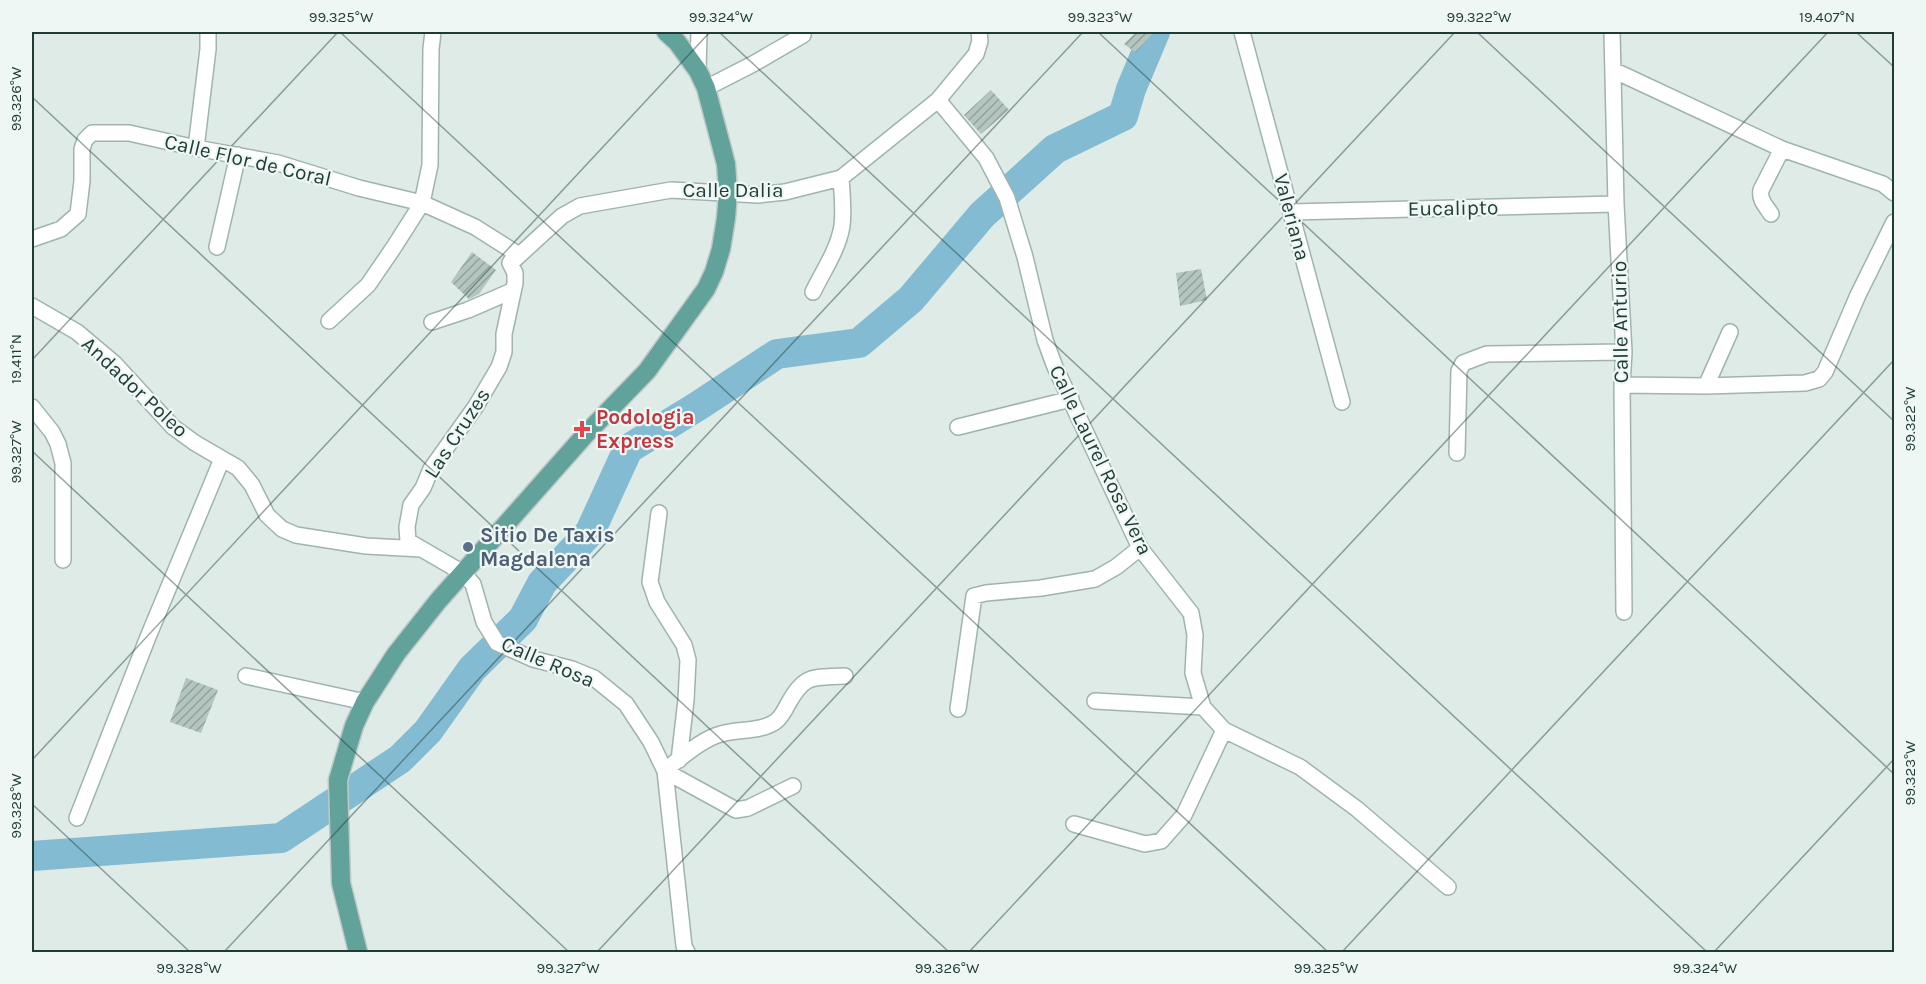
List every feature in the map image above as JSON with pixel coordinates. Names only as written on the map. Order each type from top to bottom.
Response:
[{"type":"main road","points":[[358,952],[341,883],[338,780],[354,726],[365,702],[396,654],[438,601],[585,435],[646,371],[688,316],[714,272],[721,249],[728,193],[726,164],[706,88],[698,71],[677,42],[666,32]]},
{"type":"street","points":[[196,148],[208,32]]},
{"type":"street","points":[[329,321],[368,285],[422,203],[430,165],[433,32]]},
{"type":"street","points":[[698,71],[699,32]]},
{"type":"street","name":"Calle Dalia","points":[[510,262],[562,216],[580,206],[671,190],[758,195],[785,192],[841,178],[938,100],[976,54],[980,42],[979,32]]},
{"type":"street","name":"Valeriana","points":[[1242,32],[1342,402]]},
{"type":"street","name":"Calle Anturio","points":[[1612,32],[1616,204],[1624,352],[1622,385],[1624,612]]},
{"type":"street","points":[[706,88],[803,35]]},
{"type":"street","points":[[1613,70],[1782,149],[1882,184],[1894,193]]},
{"type":"street","name":"Calle Laurel Rosa Vera","points":[[938,100],[986,158],[1007,198],[1045,340],[1055,367],[1140,548],[1191,613],[1195,635],[1193,673],[1203,707],[1224,730],[1300,767],[1357,809],[1448,886]]},
{"type":"street","name":"Calle Flor de Coral","points":[[32,239],[61,229],[78,214],[82,181],[82,149],[85,140],[92,133],[129,133],[278,163],[359,188],[422,203],[475,227],[516,253],[510,262]]},
{"type":"street","points":[[1771,214],[1760,196],[1761,190],[1782,149]]},
{"type":"street","points":[[217,247],[238,155]]},
{"type":"street","points":[[813,292],[836,248],[842,228],[841,178]]},
{"type":"street","name":"Eucalipto","points":[[1291,212],[1616,204]]},
{"type":"street","points":[[1622,385],[1706,386],[1806,383],[1819,380],[1826,372],[1858,295],[1894,222]]},
{"type":"street","name":"Las Cruzes","points":[[463,573],[408,541],[407,527],[411,505],[423,488],[431,469],[476,406],[499,366],[504,352],[504,334],[515,273],[510,262]]},
{"type":"street","points":[[432,322],[468,310],[512,291]]},
{"type":"street","name":"Andador Poleo","points":[[32,306],[77,332],[115,364],[173,427],[238,468],[252,485],[267,515],[282,529],[296,535],[354,544],[421,549]]},
{"type":"street","points":[[1706,386],[1730,332]]},
{"type":"street","points":[[1457,453],[1459,371],[1464,363],[1487,354],[1624,352]]},
{"type":"street","points":[[958,427],[1071,399]]},
{"type":"street","points":[[32,407],[52,432],[63,463],[63,560]]},
{"type":"street","points":[[76,818],[222,459]]},
{"type":"street","points":[[659,513],[650,582],[657,602],[684,645],[688,660],[679,760]]},
{"type":"street","points":[[958,709],[974,596],[1095,579],[1116,567],[1140,548]]},
{"type":"street","name":"Calle Rosa","points":[[463,573],[473,584],[484,622],[496,643],[533,659],[572,669],[594,678],[626,704],[651,742],[665,771],[684,946],[687,952]]},
{"type":"street","points":[[246,676],[365,702]]},
{"type":"street","points":[[793,786],[748,808],[736,810],[665,771],[719,734],[775,723],[796,689],[803,682],[811,678],[845,676]]},
{"type":"street","points":[[1095,701],[1203,707]]},
{"type":"street","points":[[1074,824],[1145,844],[1161,841],[1170,834],[1184,815],[1224,730]]},
{"type":"building","points":[[1136,32],[1154,32],[1136,53],[1124,44]]},
{"type":"building","points":[[991,90],[1009,110],[981,134],[964,115]]},
{"type":"building","points":[[472,252],[496,270],[479,294],[469,299],[451,282]]},
{"type":"building","points":[[1201,269],[1207,300],[1180,306],[1176,273]]},
{"type":"building","points":[[186,678],[218,690],[201,733],[170,722]]},
{"type":"waterway","points":[[32,856],[281,838],[400,759],[428,731],[472,669],[523,619],[542,583],[590,532],[628,449],[777,354],[859,343],[911,299],[982,215],[1055,149],[1123,116],[1131,89],[1155,32]]},
{"type":"place","name":"Podologia Express","points":[[582,429]]},
{"type":"place","name":"Sitio De Taxis Magdalena","points":[[468,547]]}]
